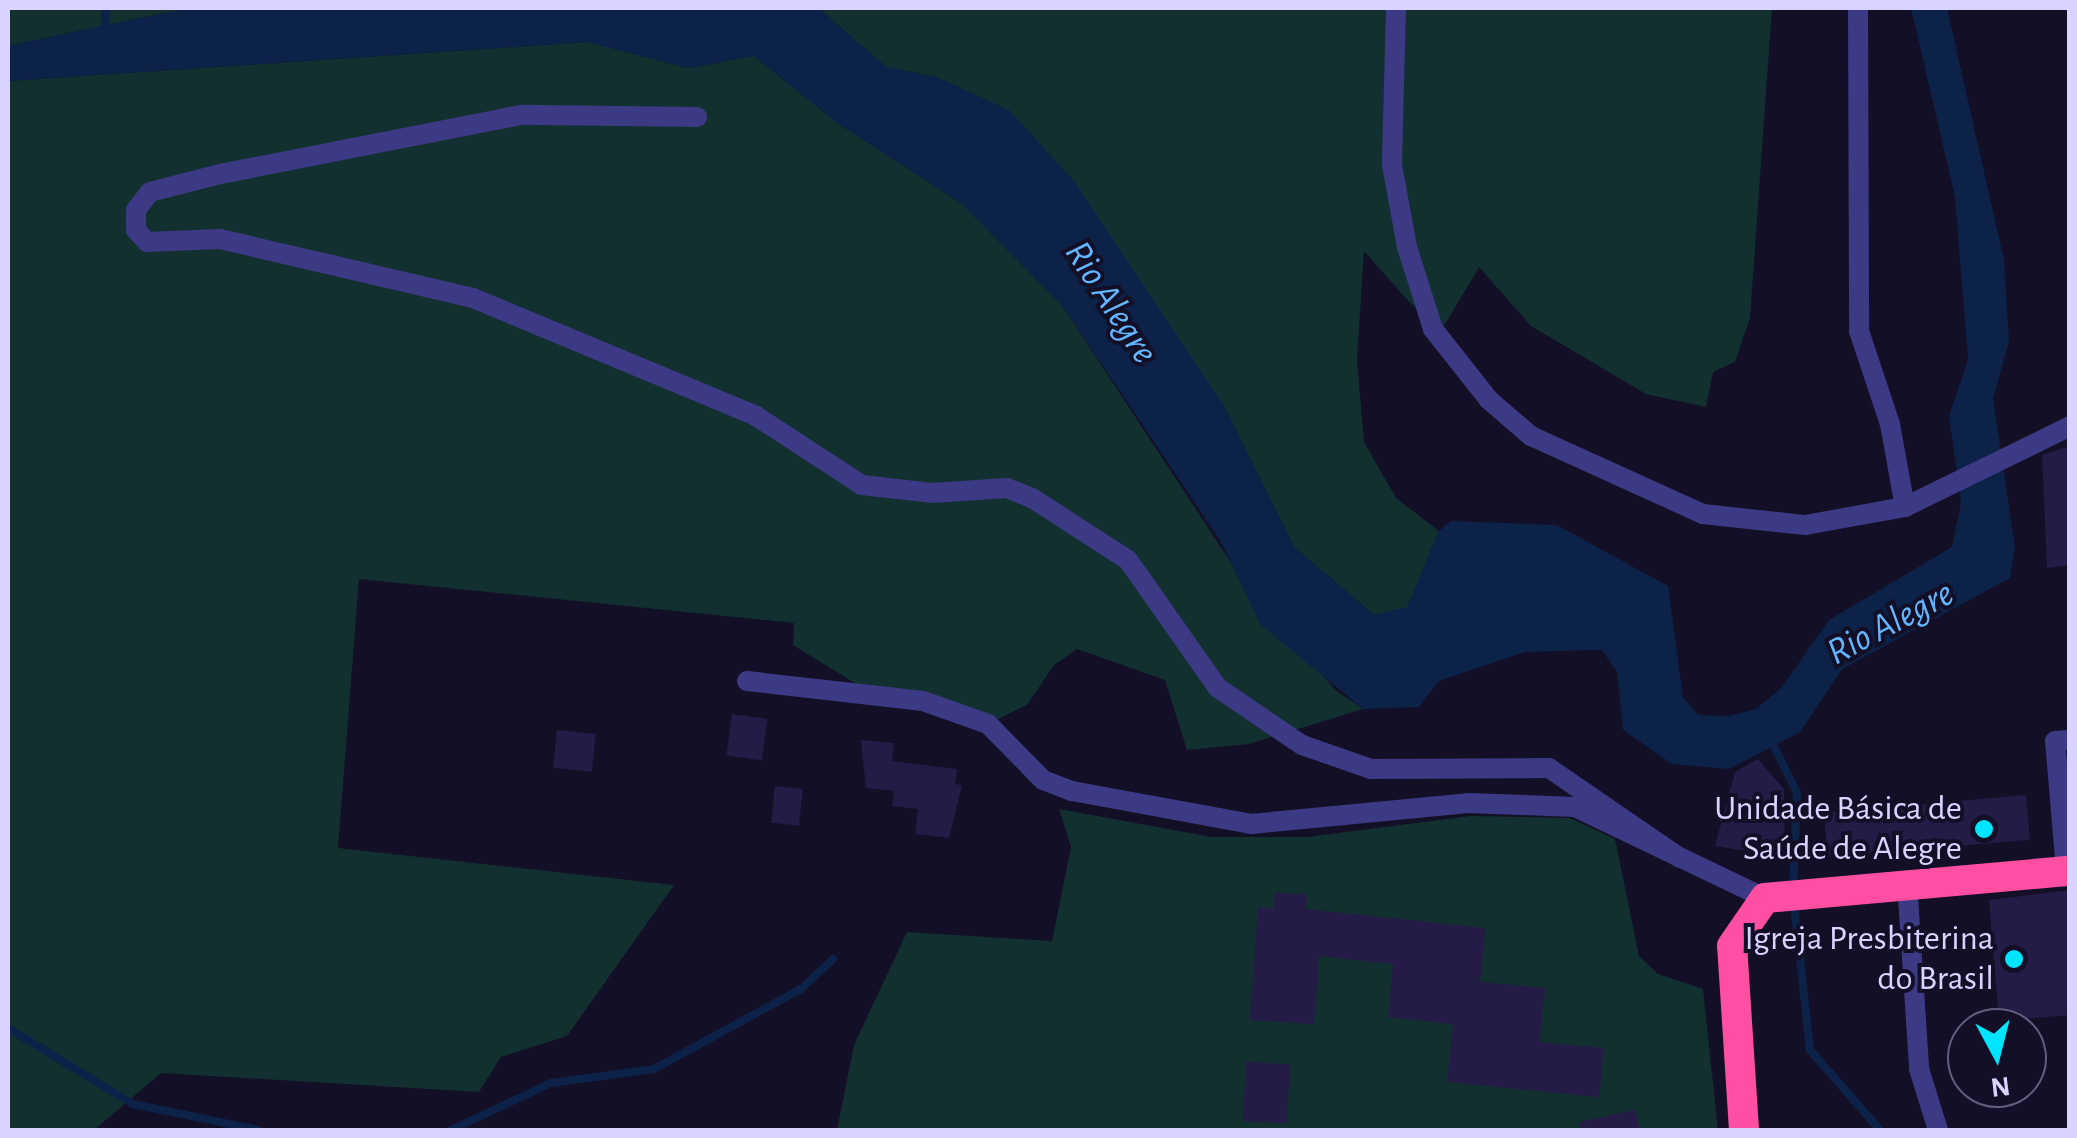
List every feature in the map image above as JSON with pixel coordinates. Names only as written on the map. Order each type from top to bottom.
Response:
[{"type":"highway","points":[[1744,1130],[1732,946],[1775,895],[1816,888],[2068,871]]},
{"type":"street","points":[[1396,8],[1392,165],[1407,247],[1433,329],[1489,400],[1531,436],[1703,514],[1805,525],[1905,507],[2070,426]]},
{"type":"street","points":[[1858,8],[1859,330],[1890,424],[1905,507]]},
{"type":"street","points":[[697,117],[520,116],[224,173],[150,192],[136,210],[136,230],[147,242],[220,239],[473,298],[756,416],[862,485],[932,493],[1007,488],[1032,498],[1128,560],[1218,688],[1302,746],[1370,769],[1550,768],[1680,858]]},
{"type":"street","points":[[747,681],[962,712],[988,724],[1043,780],[1109,802],[1286,826],[1422,806],[1553,803],[1775,895]]},
{"type":"street","points":[[2068,871],[2064,784],[2056,741],[2070,740]]},
{"type":"street","points":[[1907,882],[1919,1070],[1938,1130]]},
{"type":"green space","points":[[8,8],[188,8],[8,46]]},
{"type":"green space","points":[[818,8],[1772,8],[1750,318],[1735,362],[1713,372],[1706,407],[1646,394],[1531,326],[1479,267],[1444,326],[1411,304],[1364,251],[1357,359],[1364,442],[1396,498],[1439,531],[1407,608],[1374,615],[1294,547],[1223,404],[937,77],[886,67]]},
{"type":"green space","points":[[588,42],[688,68],[754,56],[839,124],[961,203],[1062,305],[1233,566],[1335,690],[1363,709],[1249,744],[1187,750],[1165,680],[1077,649],[1054,665],[1027,705],[996,720],[887,703],[793,645],[794,623],[359,579],[338,848],[674,885],[567,1036],[501,1057],[479,1092],[161,1073],[94,1130],[8,1130],[8,81]]},
{"type":"green space","points":[[1059,809],[1212,837],[1307,837],[1470,816],[1570,818],[1615,839],[1639,956],[1658,974],[1703,989],[1718,1130],[837,1130],[854,1045],[907,932],[1052,941],[1071,847]]},
{"type":"water","name":"Rio Alegre","points":[[188,8],[818,8],[886,67],[937,77],[1009,110],[1075,182],[1223,404],[1294,547],[1374,615],[1407,607],[1439,531],[1451,521],[1557,525],[1668,586],[1683,697],[1698,715],[1728,716],[1756,709],[1782,687],[1829,620],[1952,547],[1961,503],[1949,416],[1968,360],[1955,197],[1911,8],[1947,8],[2004,260],[2009,342],[1993,398],[2015,547],[2010,578],[1842,669],[1800,732],[1729,769],[1672,764],[1623,730],[1617,672],[1602,650],[1525,652],[1439,681],[1419,707],[1363,709],[1260,624],[1221,542],[1062,305],[961,203],[839,124],[754,56],[688,68],[588,42],[8,81],[8,46]]},
{"type":"building","points":[[2070,446],[2070,565],[2047,568],[2042,455]]},
{"type":"building","points":[[732,714],[768,719],[762,761],[726,756]]},
{"type":"building","points":[[557,730],[596,734],[592,772],[553,768]]},
{"type":"building","points":[[861,740],[894,743],[892,761],[957,769],[955,784],[962,785],[949,838],[915,834],[918,809],[892,806],[894,791],[866,788]]},
{"type":"building","points":[[1758,759],[1784,789],[1785,857],[1715,846],[1735,772]]},
{"type":"building","points":[[775,786],[803,789],[799,826],[771,823]]},
{"type":"building","points":[[2026,795],[2030,840],[1828,858],[1824,813]]},
{"type":"building","points":[[2070,890],[2070,1015],[2047,1017],[2047,1008],[1998,1008],[1989,900]]},
{"type":"building","points":[[1275,892],[1307,895],[1306,909],[1485,928],[1480,982],[1545,988],[1539,1042],[1604,1048],[1599,1097],[1447,1082],[1453,1024],[1388,1017],[1393,964],[1319,956],[1314,1024],[1250,1020],[1258,907],[1274,909]]},
{"type":"building","points":[[1246,1062],[1290,1064],[1287,1123],[1243,1121]]},
{"type":"building","points":[[1635,1110],[1640,1130],[1580,1130],[1579,1122]]},
{"type":"waterway","points":[[105,8],[106,30]]},
{"type":"waterway","points":[[1771,740],[1797,793],[1793,889]]},
{"type":"waterway","points":[[1794,903],[1810,1050],[1880,1130]]},
{"type":"waterway","points":[[451,1130],[551,1083],[654,1069],[801,989],[833,959]]},
{"type":"waterway","points":[[8,1028],[133,1104],[258,1130]]},
{"type":"place","name":"Unidade Básica de Saúde de Alegre","points":[[1984,829]]},
{"type":"place","name":"Igreja Presbiterina do Brasil","points":[[2014,959]]}]
